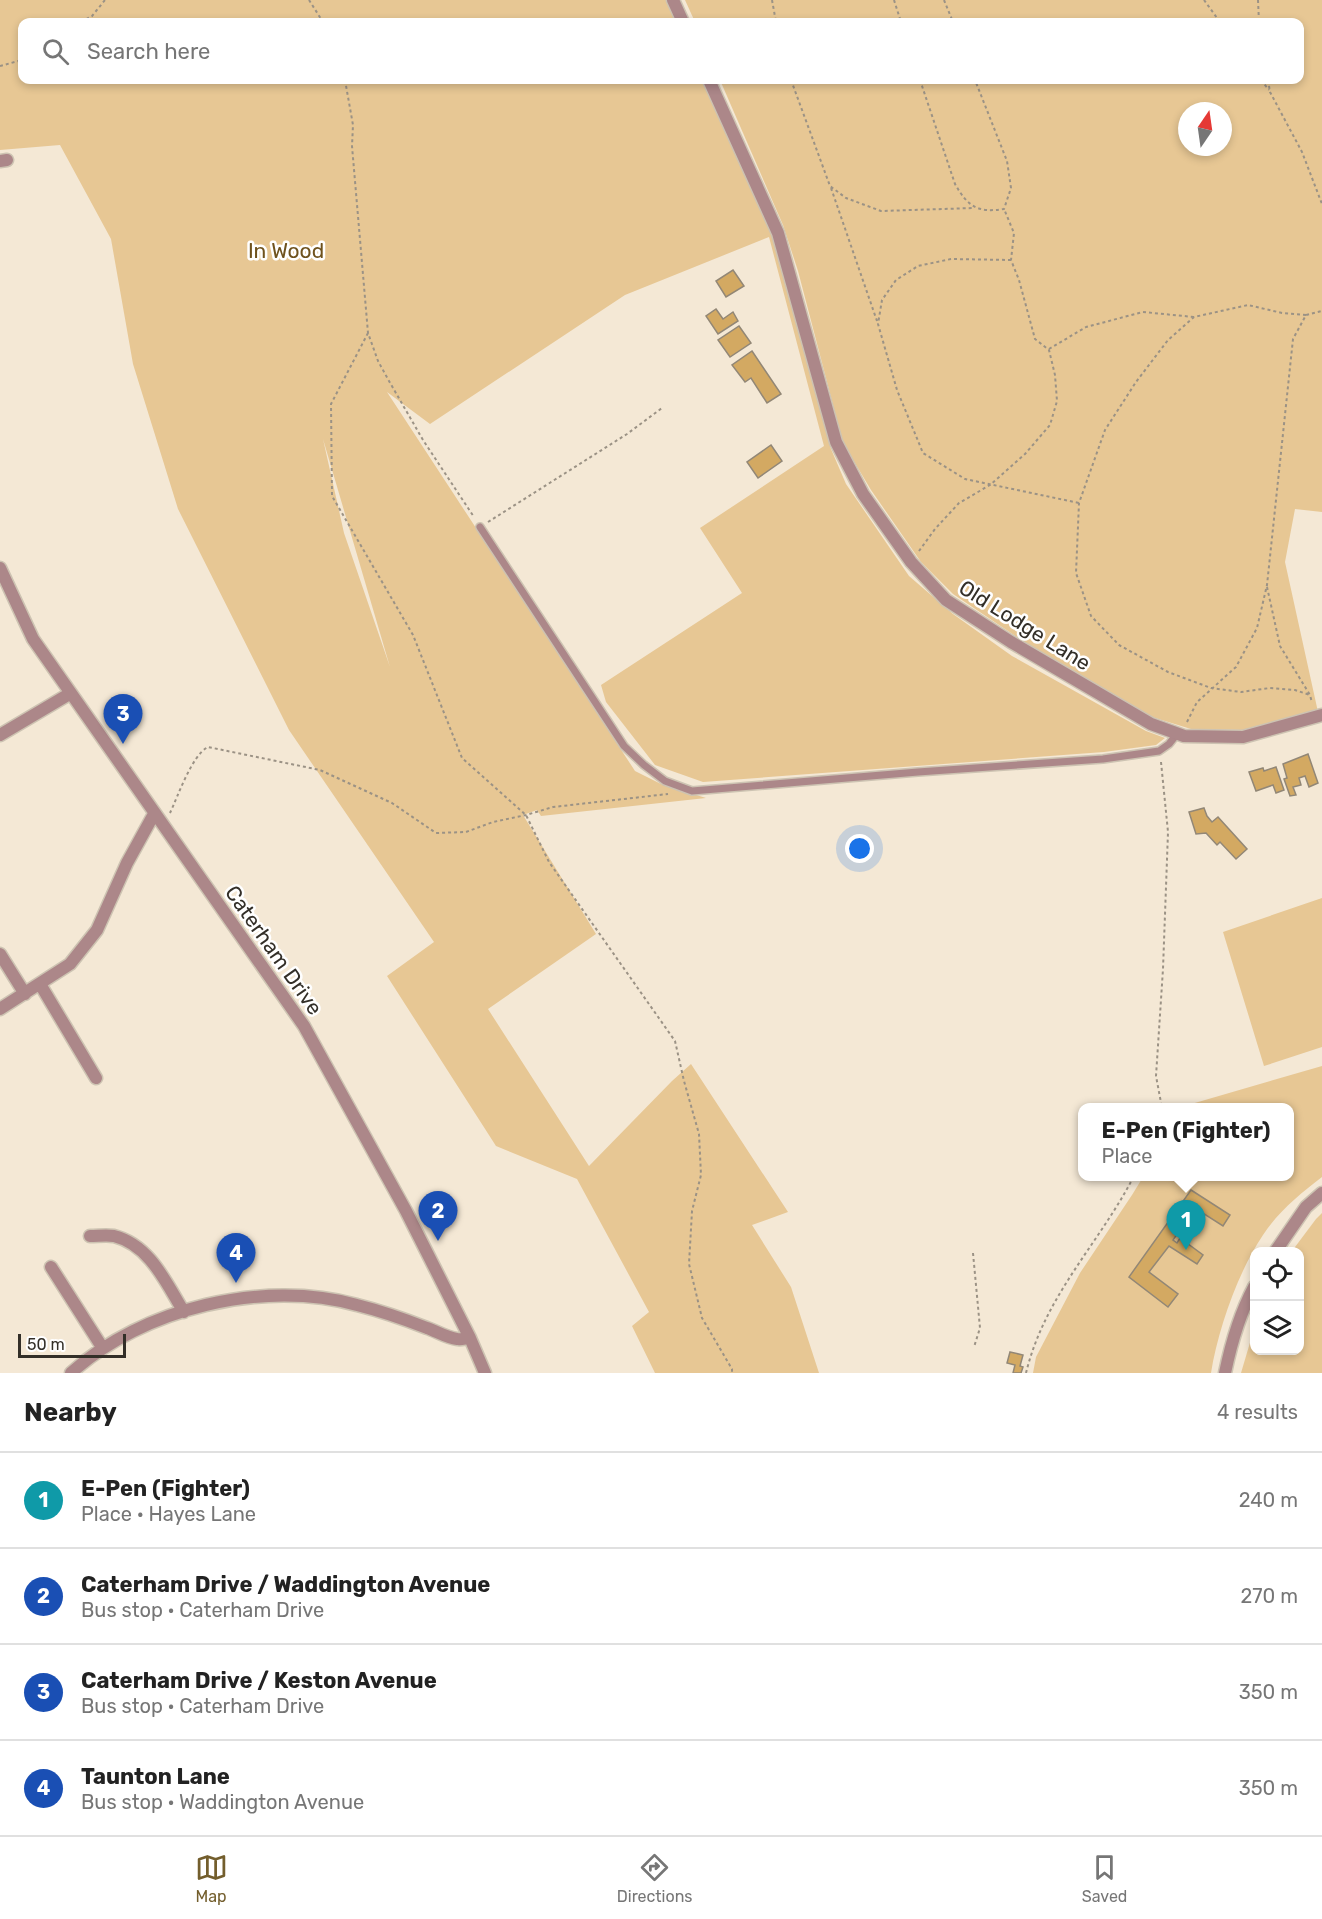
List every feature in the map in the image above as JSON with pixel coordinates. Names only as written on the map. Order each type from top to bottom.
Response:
[{"type":"street","points":[[673,0],[681,18]]},
{"type":"street","name":"Old Lodge Lane","points":[[711,84],[778,232],[836,442],[863,494],[911,562],[946,600],[1151,724],[1177,734],[1243,737],[1319,717]]},
{"type":"street","name":"Caterham Drive","points":[[0,568],[33,639],[303,1026],[406,1211],[470,1338],[485,1373]]},
{"type":"street","points":[[0,735],[70,693]]},
{"type":"street","points":[[0,1009],[70,964],[96,930],[127,863],[154,814]]},
{"type":"street","points":[[0,954],[25,994]]},
{"type":"street","points":[[40,984],[96,1078]]},
{"type":"street","points":[[1278,1247],[1306,1207],[1322,1193]]},
{"type":"street","points":[[90,1236],[112,1236],[129,1242],[154,1263],[184,1312]]},
{"type":"street","points":[[51,1267],[102,1347]]},
{"type":"street","points":[[71,1373],[102,1347],[155,1322],[201,1306],[282,1294],[356,1304],[456,1339],[470,1338]]},
{"type":"street","points":[[1225,1373],[1228,1357],[1250,1294]]},
{"type":"lane","points":[[480,527],[624,746],[665,781],[692,791],[1103,759],[1159,751],[1177,734]]},
{"type":"path","points":[[88,18],[105,0]]},
{"type":"path","points":[[309,0],[320,18]]},
{"type":"path","points":[[772,0],[775,18]]},
{"type":"path","points":[[894,0],[900,18]]},
{"type":"path","points":[[944,0],[951,18]]},
{"type":"path","points":[[1204,0],[1217,18]]},
{"type":"path","points":[[1258,0],[1259,18]]},
{"type":"path","points":[[0,66],[18,61]]},
{"type":"path","points":[[346,84],[353,125],[354,170],[368,333],[378,361],[423,440],[480,527],[627,434],[662,408]]},
{"type":"path","points":[[792,84],[878,324],[897,390],[923,453],[964,479],[1079,503]]},
{"type":"path","points":[[921,84],[955,184],[974,208]]},
{"type":"path","points":[[911,562],[958,502],[990,485],[1025,454],[1050,424],[1057,401],[1055,375],[1049,350],[1035,339],[1011,260],[1014,233],[1004,208],[1011,188],[1007,161],[977,84]]},
{"type":"path","points":[[1264,84],[1302,152],[1322,204]]},
{"type":"path","points":[[1269,84],[1270,92]]},
{"type":"path","points":[[830,186],[846,198],[881,211],[974,208],[990,211],[1004,208]]},
{"type":"path","points":[[878,324],[882,300],[896,280],[918,266],[951,259],[1011,260]]},
{"type":"path","points":[[1049,350],[1086,327],[1143,312],[1194,316],[1248,305],[1282,313],[1306,315],[1322,311]]},
{"type":"path","points":[[1188,719],[1197,702],[1236,667],[1257,628],[1267,585],[1293,339],[1306,315]]},
{"type":"path","points":[[1194,316],[1168,340],[1136,382],[1105,430],[1079,503],[1076,573],[1091,616],[1119,645],[1168,672],[1212,688],[1241,692],[1270,688],[1295,690],[1310,695]]},
{"type":"path","points":[[368,333],[331,404],[332,496],[413,635],[462,758],[526,815],[549,862],[675,1041],[699,1134],[701,1175],[692,1210],[689,1264],[702,1318],[732,1369],[732,1373]]},
{"type":"path","points":[[1267,585],[1280,646],[1310,695],[1319,717]]},
{"type":"path","points":[[164,827],[184,782],[202,750],[208,747],[321,770],[392,803],[436,833],[466,832],[493,822],[553,807],[669,794]]},
{"type":"path","points":[[1159,751],[1168,832],[1156,1076],[1161,1103]]},
{"type":"path","points":[[1026,1373],[1030,1356],[1049,1313],[1074,1269],[1131,1181]]},
{"type":"path","points":[[973,1252],[980,1328],[974,1347]]},
{"type":"green space","name":"In Wood","points":[[0,0],[666,0],[674,18],[18,18],[18,84],[705,84],[774,234],[831,449],[846,484],[909,576],[953,614],[1012,656],[1146,731],[1165,738],[1156,745],[1104,752],[703,782],[655,765],[606,702],[601,685],[742,593],[700,528],[824,446],[769,237],[625,295],[430,424],[387,392],[635,771],[661,784],[706,798],[541,816],[537,810],[523,815],[596,934],[488,1009],[589,1166],[691,1064],[788,1212],[752,1225],[791,1287],[819,1373],[655,1373],[632,1326],[649,1312],[577,1179],[496,1146],[387,976],[434,942],[289,730],[178,509],[133,364],[111,239],[60,145],[0,150]],"holes":[[[323,439],[390,667],[344,533]]]},
{"type":"green space","points":[[685,0],[1322,0],[1322,512],[1295,509],[1285,562],[1318,712],[1244,730],[1191,729],[1152,717],[1060,666],[953,594],[921,562],[871,490],[843,443],[798,271],[783,225],[722,84],[1304,84],[1304,18],[693,18]]},
{"type":"green space","points":[[1322,898],[1322,1047],[1264,1066],[1223,932]]},
{"type":"green space","points":[[1322,1066],[1322,1177],[1283,1211],[1256,1247],[1250,1247],[1250,1257],[1230,1301],[1211,1373],[1033,1373],[1036,1357],[1080,1273],[1141,1181],[1294,1181],[1294,1103],[1195,1103]]},
{"type":"green space","points":[[1322,1213],[1322,1373],[1241,1373],[1250,1343],[1250,1355],[1304,1355],[1304,1247],[1295,1247]]},
{"type":"building","points":[[733,270],[744,286],[726,297],[716,281]]},
{"type":"building","points":[[716,309],[723,319],[733,312],[738,321],[718,334],[706,316]]},
{"type":"building","points":[[739,326],[751,343],[730,357],[718,340]]},
{"type":"building","points":[[752,351],[781,394],[767,403],[751,378],[745,382],[732,365]]},
{"type":"building","points":[[771,445],[782,461],[758,478],[747,462]]},
{"type":"building","points":[[1308,754],[1318,783],[1309,787],[1305,776],[1299,778],[1301,785],[1293,787],[1296,795],[1290,796],[1284,779],[1287,778],[1283,764]]},
{"type":"building","points":[[1276,767],[1284,790],[1276,793],[1273,785],[1256,791],[1249,772]]},
{"type":"building","points":[[1204,808],[1212,822],[1218,817],[1247,849],[1236,859],[1220,842],[1217,845],[1206,833],[1196,834],[1189,812]]},
{"type":"building","points":[[1191,1190],[1230,1215],[1223,1226],[1195,1208],[1173,1240],[1177,1243],[1180,1238],[1203,1255],[1197,1264],[1169,1246],[1149,1272],[1178,1294],[1168,1307],[1129,1277]]},
{"type":"building","points":[[1010,1352],[1023,1355],[1021,1373],[1013,1373],[1015,1365],[1007,1363]]},
{"type":"place","name":"Caterham Drive / Keston Avenue","points":[[123,744]]},
{"type":"place","name":"Caterham Drive / Waddington Avenue","points":[[438,1241]]},
{"type":"place","name":"E-Pen (Fighter)","points":[[1186,1250]]},
{"type":"place","name":"Taunton Lane","points":[[236,1283]]}]
